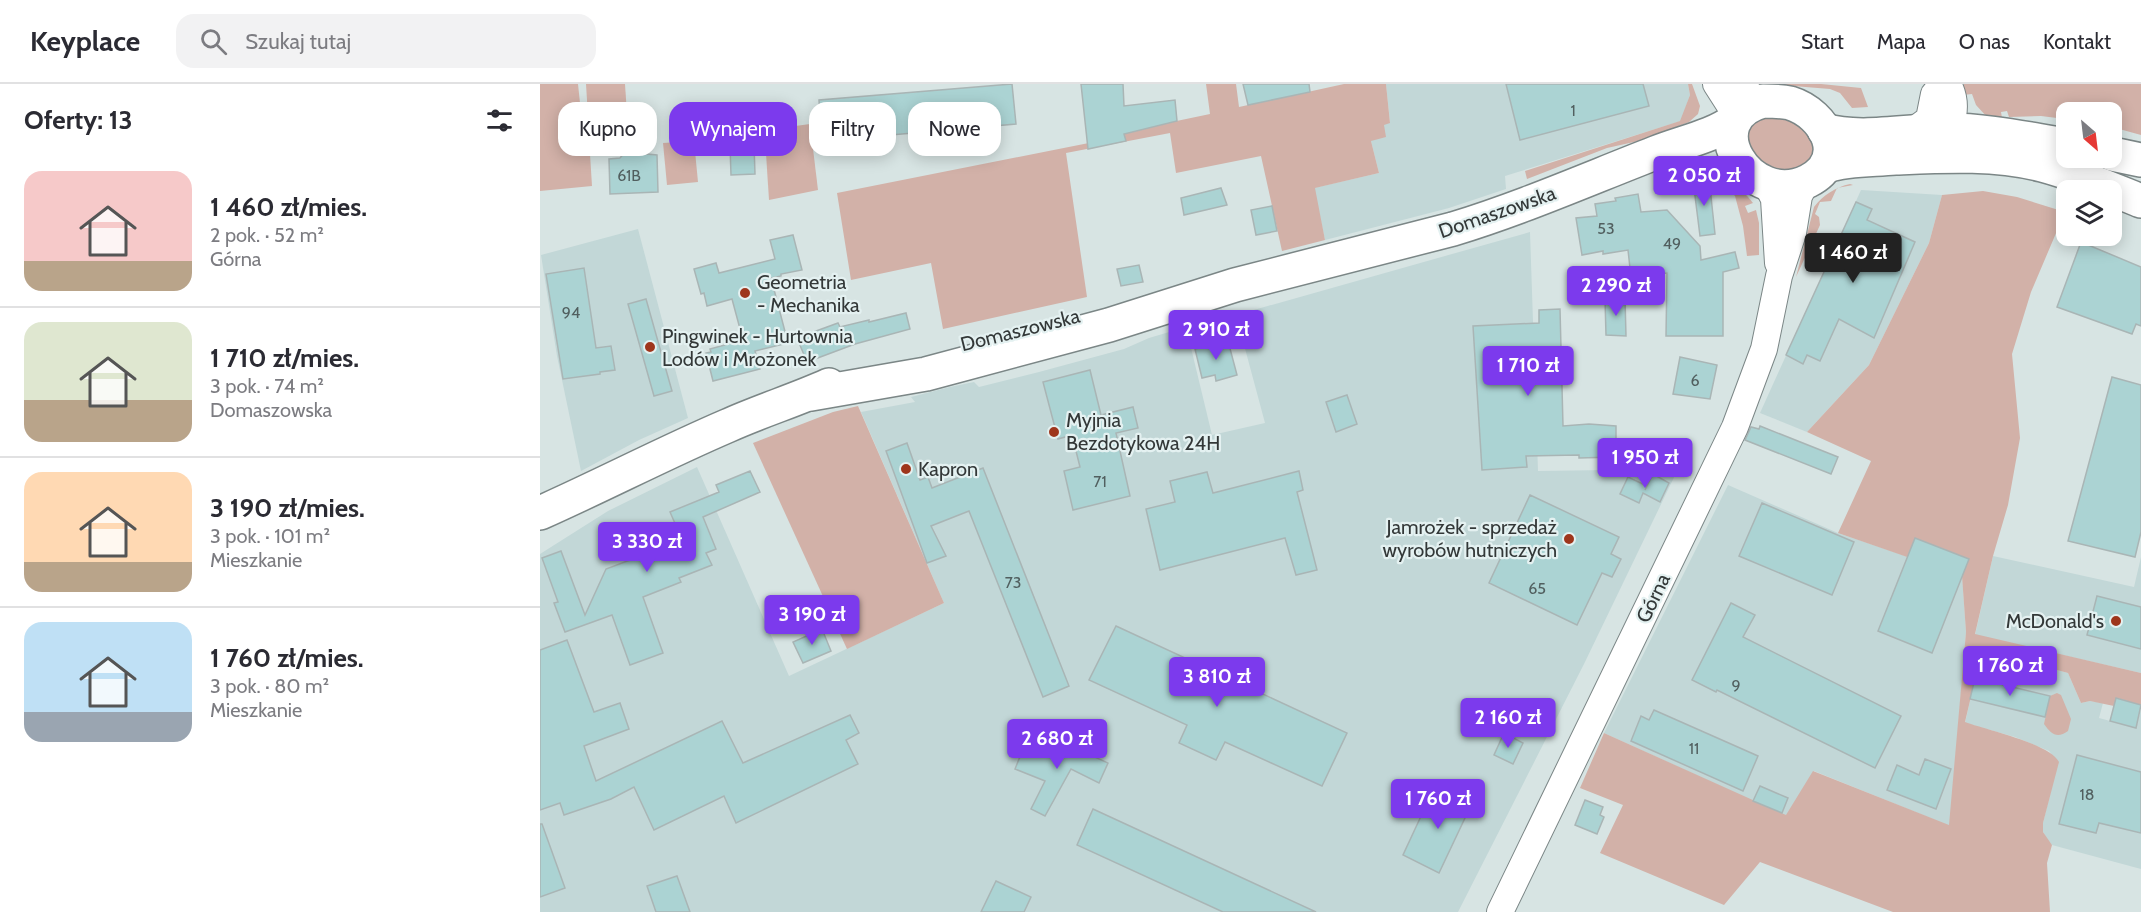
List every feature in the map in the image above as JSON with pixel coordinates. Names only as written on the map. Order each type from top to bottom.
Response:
[{"type":"street","points":[[1716,84],[1732,109],[1735,120]]},
{"type":"street","points":[[1910,145],[1928,122],[1934,94],[1946,84],[1954,100],[1949,130]]},
{"type":"street","points":[[1817,174],[1830,154],[1830,145],[1824,130],[1813,116],[1798,107],[1751,93],[1748,107],[1735,120],[1731,134],[1736,156],[1749,174],[1766,183],[1787,187],[1817,174],[1843,162],[1910,145],[1949,130],[2056,144]]},
{"type":"street","name":"Domaszowska","points":[[540,513],[583,495],[671,450],[736,422],[811,394],[860,372],[920,352],[955,346],[1188,291],[1234,285],[1475,222],[1716,132],[1735,120]]},
{"type":"street","points":[[1824,130],[1963,156],[2020,161],[2069,173],[2141,201]]},
{"type":"street","name":"Domaszowska","points":[[1618,168],[1715,154],[1736,156]]},
{"type":"street","points":[[2122,156],[2141,160]]},
{"type":"street","name":"Górna","points":[[1500,912],[1736,427],[1764,349],[1779,276],[1793,233],[1801,190],[1817,174]]},
{"type":"street","name":"Górna","points":[[1766,183],[1774,200],[1779,276]]},
{"type":"street","name":"Domaszowska","points":[[540,525],[583,495]]},
{"type":"shaded area","points":[[540,84],[578,84],[580,102],[558,102],[558,156],[590,156],[592,186],[540,191]]},
{"type":"shaded area","points":[[586,84],[625,84],[626,102],[587,102]]},
{"type":"shaded area","points":[[1206,84],[1236,84],[1239,107],[1344,84],[1386,84],[1390,123],[1384,125],[1386,137],[1371,141],[1379,173],[1315,188],[1325,240],[1282,251],[1261,156],[1176,173],[1170,133],[1066,153],[1087,297],[943,329],[931,263],[851,280],[837,193],[1124,136],[1124,132],[1210,114]]},
{"type":"shaded area","points":[[1386,84],[1688,84],[1690,95],[1681,121],[1505,176],[1506,189],[1449,208],[1325,240],[1314,188],[1379,173],[1371,141],[1383,124],[1390,122]]},
{"type":"shaded area","points":[[1688,84],[1692,84],[1700,106],[1698,114],[1689,122],[1643,140],[1607,148],[1527,179],[1525,171],[1680,121],[1690,95]]},
{"type":"shaded area","points":[[1769,84],[1821,84],[1861,88],[1868,107],[1852,108],[1840,93],[1830,89]]},
{"type":"shaded area","points":[[1964,84],[2141,84],[2141,135],[2122,130],[2122,102],[2056,102],[2056,118],[2009,117],[2007,111],[2001,112],[2002,118],[1987,117],[1976,105],[1972,94],[1962,95]]},
{"type":"shaded area","points":[[1773,115],[1805,125],[1818,152],[1802,170],[1773,170],[1749,152],[1746,134],[1751,124]]},
{"type":"shaded area","points":[[809,124],[809,156],[814,156],[818,190],[769,200],[766,156],[797,156],[797,126]]},
{"type":"shaded area","points":[[663,143],[669,143],[669,156],[695,156],[698,182],[667,185]]},
{"type":"shaded area","points":[[1714,173],[1735,185],[1753,203],[1745,206],[1748,213],[1756,210],[1759,223],[1759,255],[1747,256],[1743,226],[1735,196]]},
{"type":"shaded area","points":[[1837,189],[1831,201],[1820,202],[1815,214],[1819,217],[1820,225],[1796,277],[1814,207],[1826,195]]},
{"type":"shaded area","points":[[1861,190],[1942,195],[1929,243],[1869,365],[1807,432],[1760,413]]},
{"type":"shaded area","points":[[1983,191],[2017,197],[2056,209],[2056,233],[2031,292],[2012,354],[2020,438],[2008,505],[1993,556],[1975,634],[2141,673],[2141,705],[2117,698],[2114,706],[2090,701],[2081,703],[2068,673],[1982,650],[1965,722],[2030,743],[2053,755],[2059,762],[2043,823],[2043,832],[2052,845],[2047,863],[2050,912],[1893,912],[1760,862],[1724,905],[1600,853],[1623,805],[1580,788],[1604,733],[1786,815],[1813,771],[1949,825],[1966,632],[1962,576],[1838,533],[1871,461],[1807,432],[1869,365],[1929,243],[1942,195]]},
{"type":"shaded area","points":[[638,229],[688,418],[639,440],[581,471],[557,356],[541,255]]},
{"type":"shaded area","points":[[1530,232],[1538,471],[1678,469],[1584,664],[1458,912],[540,912],[540,554],[608,511],[697,467],[789,676],[944,603],[861,412],[915,402],[911,397],[950,387],[974,382],[979,387],[1039,372],[1124,349],[1149,338],[1186,327],[1212,435],[1265,423],[1236,315]]},
{"type":"shaded area","points":[[858,406],[944,603],[847,649],[753,443],[833,412]]},
{"type":"shaded area","points":[[1728,485],[1838,533],[1962,575],[1966,632],[1950,826],[1814,771],[1786,816],[1604,733]]},
{"type":"shaded area","points":[[1993,556],[2134,587],[2141,557],[2141,673],[1975,635]]},
{"type":"shaded area","points":[[1982,649],[2068,673],[2081,703],[2090,701],[2103,703],[2099,718],[2136,728],[2141,709],[2141,869],[2052,845],[2047,839],[2043,832],[2043,823],[2058,762],[2049,751],[2015,737],[1965,723]]},
{"type":"shaded area","points":[[2057,693],[2061,695],[2071,719],[2068,731],[2061,735],[2052,733],[2044,724],[2050,696]]},
{"type":"building","points":[[1012,84],[1016,124],[1001,125],[1001,102],[908,102],[908,133],[896,135],[896,102],[819,102],[819,100]]},
{"type":"building","points":[[1081,84],[1123,84],[1124,106],[1175,100],[1177,121],[1124,134],[1126,141],[1088,149]]},
{"type":"building","points":[[1243,84],[1309,84],[1310,92],[1248,105]]},
{"type":"building","points":[[1506,84],[1643,84],[1649,106],[1520,140]]},
{"type":"building","points":[[657,155],[658,192],[610,194],[609,159],[622,156]]},
{"type":"building","points":[[730,156],[754,156],[755,174],[731,175]]},
{"type":"building","points":[[1709,178],[1715,234],[1700,236],[1693,180]]},
{"type":"building","points":[[1221,188],[1227,205],[1184,215],[1181,198]]},
{"type":"building","points":[[1638,194],[1641,212],[1667,210],[1700,246],[1701,260],[1735,252],[1739,268],[1723,272],[1723,336],[1666,336],[1667,273],[1631,277],[1628,250],[1582,255],[1576,218],[1597,216],[1595,204],[1616,201],[1615,198]]},
{"type":"building","points":[[1856,202],[1872,209],[1867,220],[1915,242],[1874,338],[1839,319],[1820,361],[1807,355],[1803,364],[1786,355]]},
{"type":"building","points":[[1272,206],[1277,231],[1256,235],[1251,210]]},
{"type":"building","points":[[793,235],[802,270],[771,278],[788,343],[755,351],[760,369],[713,381],[706,353],[711,352],[710,349],[743,340],[732,299],[707,306],[694,269],[716,263],[719,273],[775,259],[770,240]]},
{"type":"building","points":[[2080,246],[2091,246],[2141,267],[2141,326],[2136,324],[2132,334],[2057,307]]},
{"type":"building","points":[[1139,265],[1143,282],[1121,286],[1117,269]]},
{"type":"building","points":[[584,268],[596,348],[611,346],[615,370],[563,379],[546,274]]},
{"type":"building","name":"Pingwinek - Hurtownia Lodów i Mrożonek","points":[[646,299],[672,391],[654,396],[628,304]]},
{"type":"building","points":[[1605,299],[1625,299],[1626,336],[1606,335]]},
{"type":"building","points":[[1560,309],[1563,426],[1589,424],[1616,426],[1616,457],[1526,456],[1527,467],[1482,470],[1473,326],[1539,323],[1539,310]]},
{"type":"building","points":[[906,313],[910,329],[855,344],[807,362],[797,338],[838,323],[840,327]]},
{"type":"building","points":[[1228,341],[1237,375],[1216,381],[1215,375],[1202,378],[1195,349]]},
{"type":"building","points":[[1680,357],[1717,365],[1710,399],[1673,394]]},
{"type":"building","points":[[1090,370],[1101,415],[1133,407],[1138,428],[1116,433],[1130,496],[1073,510],[1064,471],[1080,467],[1072,435],[1058,439],[1043,382]]},
{"type":"building","points":[[2112,377],[2141,385],[2141,532],[2135,557],[2068,541]]},
{"type":"building","points":[[1347,395],[1357,424],[1336,432],[1326,402]]},
{"type":"building","points":[[1760,426],[1838,457],[1831,474],[1745,440],[1751,427],[1759,429]]},
{"type":"building","points":[[907,443],[920,480],[928,477],[932,488],[983,468],[1069,686],[1043,697],[969,511],[931,526],[946,556],[927,563],[886,451]]},
{"type":"building","points":[[750,471],[760,492],[703,517],[716,549],[706,553],[712,565],[679,578],[681,582],[643,597],[663,653],[630,665],[612,615],[565,632],[554,603],[558,602],[542,558],[561,551],[585,615],[606,569],[638,557],[635,549],[677,528],[670,512],[719,492],[716,485]]},
{"type":"building","points":[[1299,471],[1303,490],[1297,492],[1317,570],[1296,575],[1285,538],[1160,570],[1146,509],[1175,502],[1170,481],[1207,472],[1213,493]]},
{"type":"building","points":[[1653,474],[1669,483],[1660,502],[1643,493],[1639,503],[1620,494],[1628,477],[1647,486]]},
{"type":"building","points":[[1530,495],[1619,537],[1611,554],[1621,559],[1612,577],[1602,573],[1577,625],[1489,583]]},
{"type":"building","points":[[1762,503],[1854,542],[1832,595],[1739,556]]},
{"type":"building","points":[[1915,538],[1969,559],[1932,653],[1878,631]]},
{"type":"building","name":"McDonald's","points":[[2097,596],[2141,607],[2141,649],[2087,635]]},
{"type":"building","points":[[1731,603],[1755,615],[1743,637],[1901,716],[1875,768],[1717,690],[1716,692],[1692,680]]},
{"type":"building","points":[[1116,626],[1347,733],[1322,786],[1225,742],[1216,760],[1179,743],[1187,725],[1089,680]]},
{"type":"building","points":[[822,629],[831,651],[803,663],[793,642]]},
{"type":"building","points":[[567,640],[594,712],[620,703],[629,729],[584,746],[596,781],[722,721],[743,763],[850,715],[859,733],[846,740],[858,764],[736,823],[724,796],[654,830],[634,787],[611,799],[564,815],[560,803],[540,810],[540,650]]},
{"type":"building","points":[[1975,678],[2050,696],[2045,717],[1970,699]]},
{"type":"building","points":[[2116,698],[2141,705],[2136,728],[2110,721]]},
{"type":"building","points":[[1654,710],[1758,756],[1743,791],[1631,741],[1641,716],[1649,720]]},
{"type":"building","points":[[1504,733],[1523,743],[1513,764],[1494,755]]},
{"type":"building","points":[[1056,739],[1108,763],[1099,783],[1071,769],[1045,816],[1031,809],[1045,781],[1015,769],[1025,744],[1049,754]]},
{"type":"building","points":[[2077,755],[2141,772],[2141,833],[2099,823],[2096,833],[2059,824]]},
{"type":"building","points":[[1925,759],[1951,769],[1936,809],[1887,790],[1897,765],[1919,775]]},
{"type":"building","points":[[1760,786],[1788,798],[1782,813],[1753,801]]},
{"type":"building","points":[[1439,790],[1449,794],[1451,790],[1473,801],[1439,873],[1403,855],[1429,799],[1435,802]]},
{"type":"building","points":[[1585,800],[1603,807],[1600,815],[1604,817],[1597,834],[1575,825]]},
{"type":"building","points":[[1093,809],[1316,912],[1223,912],[1077,845]]},
{"type":"building","points":[[540,824],[542,824],[565,888],[540,897]]},
{"type":"building","points":[[677,876],[690,912],[656,912],[647,886]]},
{"type":"building","points":[[996,881],[1031,897],[1024,912],[981,912]]},
{"type":"place","name":"Geometria - Mechanika","points":[[745,293]]},
{"type":"place","name":"Pingwinek - Hurtownia Lodów i Mrożonek","points":[[650,347]]},
{"type":"place","name":"Myjnia Bezdotykowa 24H","points":[[1054,432]]},
{"type":"place","name":"Kapron","points":[[906,469]]},
{"type":"place","name":"Jamrożek - sprzedaż wyrobów hutniczych","points":[[1569,539]]},
{"type":"place","name":"McDonald's","points":[[2116,621]]}]
